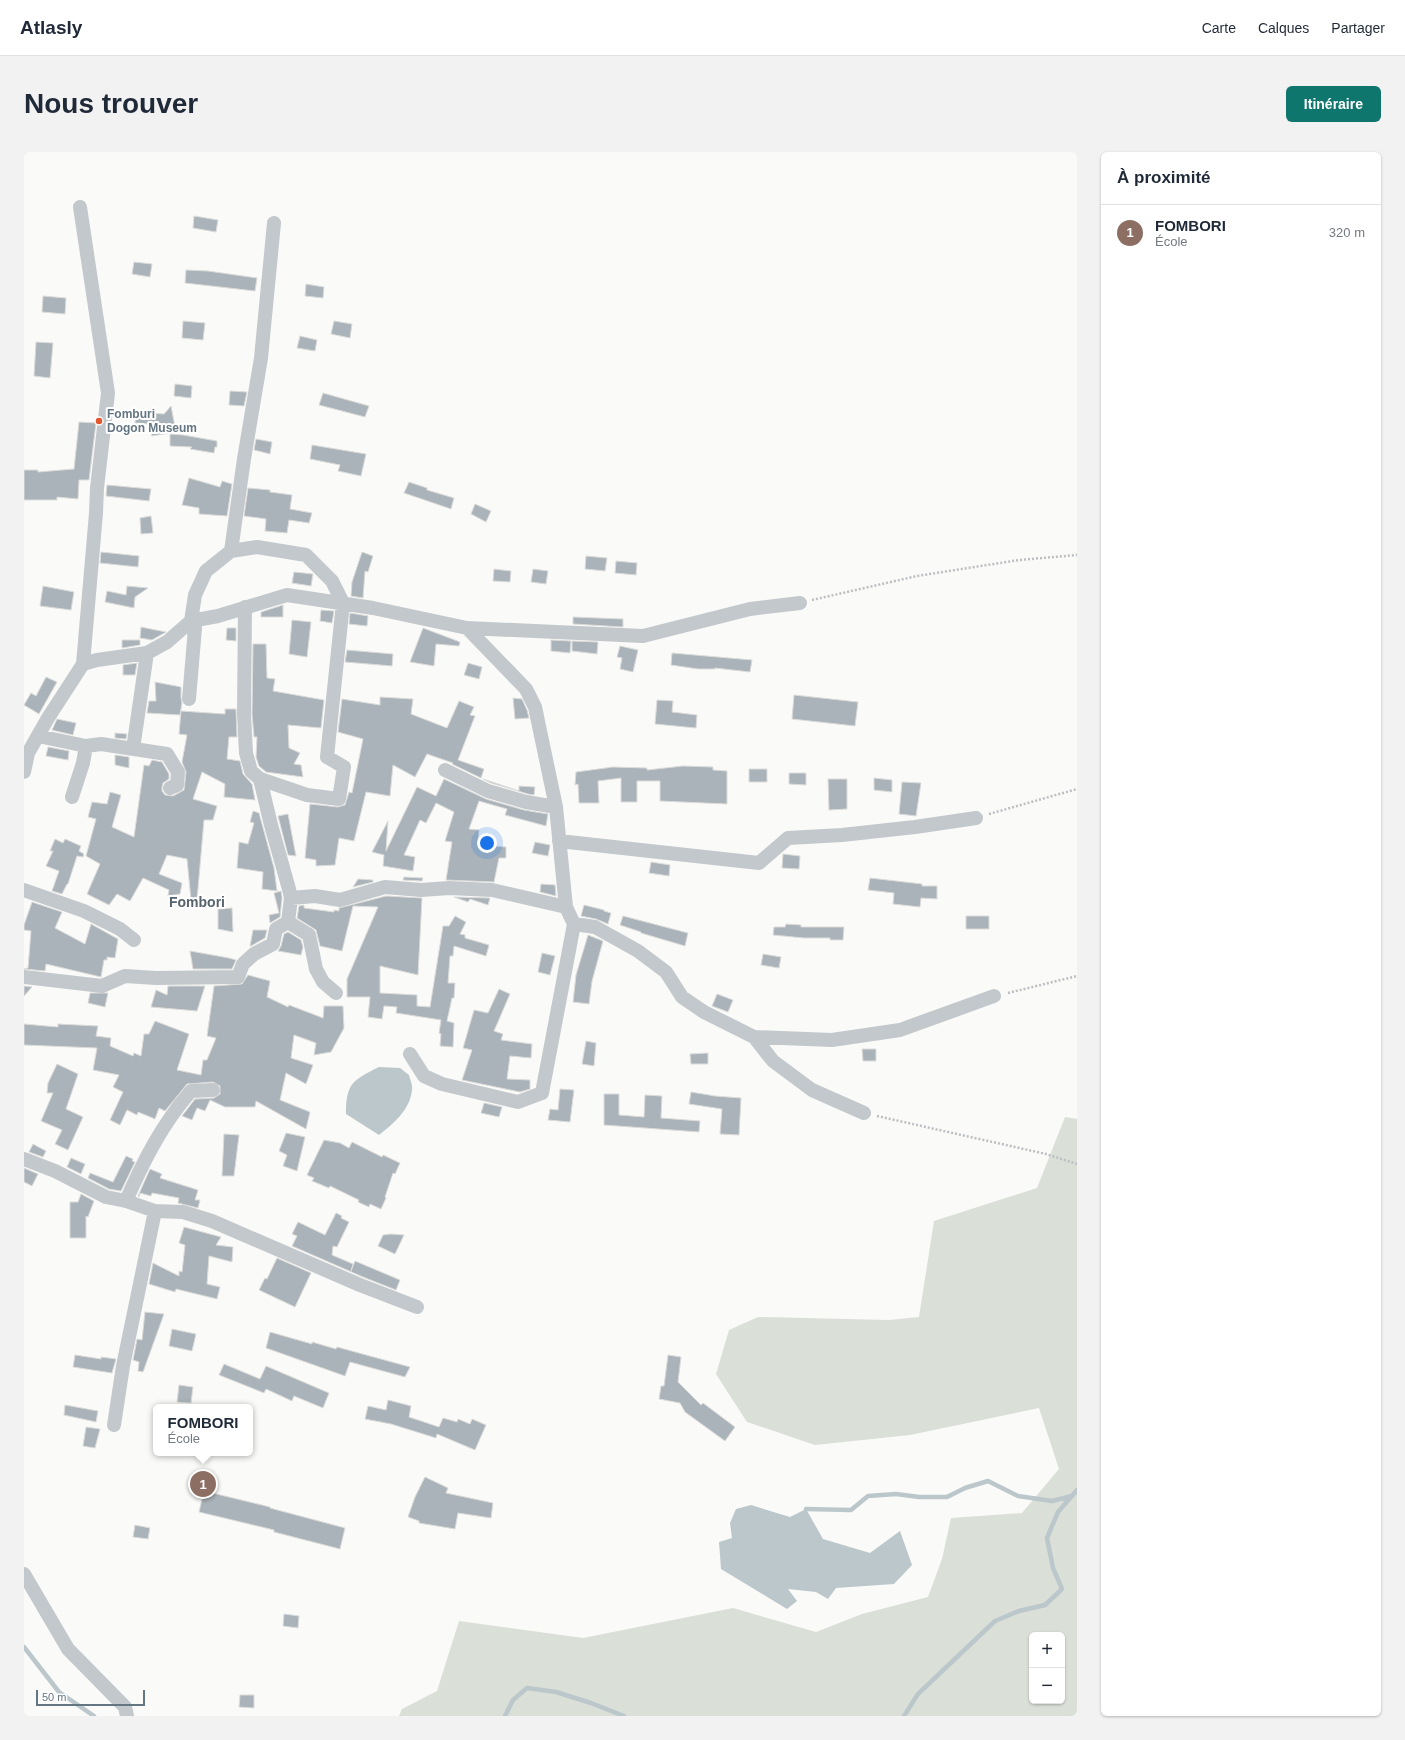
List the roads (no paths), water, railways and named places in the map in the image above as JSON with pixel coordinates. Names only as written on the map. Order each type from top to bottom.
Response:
[{"type":"street","points":[[24,771],[28,753],[83,664],[97,488],[108,393],[80,208]]},
{"type":"street","points":[[231,551],[244,459],[261,358],[274,223]]},
{"type":"street","points":[[189,699],[196,628],[191,621],[196,595],[206,571],[231,551],[257,548],[306,555],[332,581],[343,603],[327,757],[344,767],[339,799],[307,795],[260,778],[251,771],[246,753],[244,714],[245,607]]},
{"type":"street","points":[[83,664],[97,660],[147,653],[167,642],[191,621],[218,616],[287,595],[343,603],[466,628],[643,636],[750,609],[800,603]]},
{"type":"street","points":[[410,1054],[424,1076],[442,1084],[518,1102],[542,1093],[574,924],[566,907],[556,806],[535,707],[526,689],[466,628]]},
{"type":"street","points":[[133,748],[147,653]]},
{"type":"street","points":[[38,736],[86,746],[101,744],[167,754],[178,772],[176,785],[170,788]]},
{"type":"street","points":[[72,796],[83,763],[86,746]]},
{"type":"street","points":[[445,770],[488,791],[526,802],[556,806]]},
{"type":"street","points":[[260,778],[291,898],[288,922]]},
{"type":"street","points":[[559,841],[759,863],[788,838],[842,835],[915,827],[976,818]]},
{"type":"street","points":[[291,898],[315,896],[340,900],[384,887],[421,890],[449,888],[492,890],[566,907]]},
{"type":"street","points":[[24,890],[84,911],[120,929],[134,940]]},
{"type":"street","points":[[24,978],[102,986],[125,976],[156,978],[238,977],[243,964],[254,954],[273,944],[276,929],[288,922]]},
{"type":"street","points":[[288,922],[309,935],[316,969],[323,982],[336,994]]},
{"type":"street","points":[[574,924],[595,927],[638,951],[666,972],[682,997],[704,1012],[754,1037],[832,1040],[900,1030],[994,996]]},
{"type":"street","points":[[754,1037],[772,1061],[812,1090],[864,1114]]},
{"type":"street","points":[[126,1201],[141,1167],[160,1133],[180,1103],[191,1091],[213,1090]]},
{"type":"street","points":[[24,1159],[55,1171],[106,1198],[126,1201],[154,1210],[183,1212],[212,1221],[360,1285],[417,1307]]},
{"type":"street","points":[[114,1425],[123,1366],[154,1210]]},
{"type":"street","points":[[24,1574],[68,1648],[124,1713]]},
{"type":"waterway","points":[[806,1509],[851,1510],[868,1496],[896,1494],[919,1497],[947,1497],[965,1488],[988,1481],[1018,1496],[1052,1501],[1072,1496]]},
{"type":"waterway","points":[[904,1716],[918,1694],[995,1621],[1019,1611],[1045,1605],[1062,1589],[1053,1568],[1047,1538],[1058,1512],[1077,1490]]},
{"type":"waterway","points":[[24,1647],[59,1692],[94,1716]]},
{"type":"waterway","points":[[505,1716],[513,1700],[527,1688],[556,1692],[591,1703],[624,1716]]},
{"type":"place","name":"Fomburi Dogon Museum","points":[[99,421]]},
{"type":"place","name":"FOMBORI","points":[[203,1484]]},
{"type":"district","name":"Fombori","points":[[197,902]]}]
